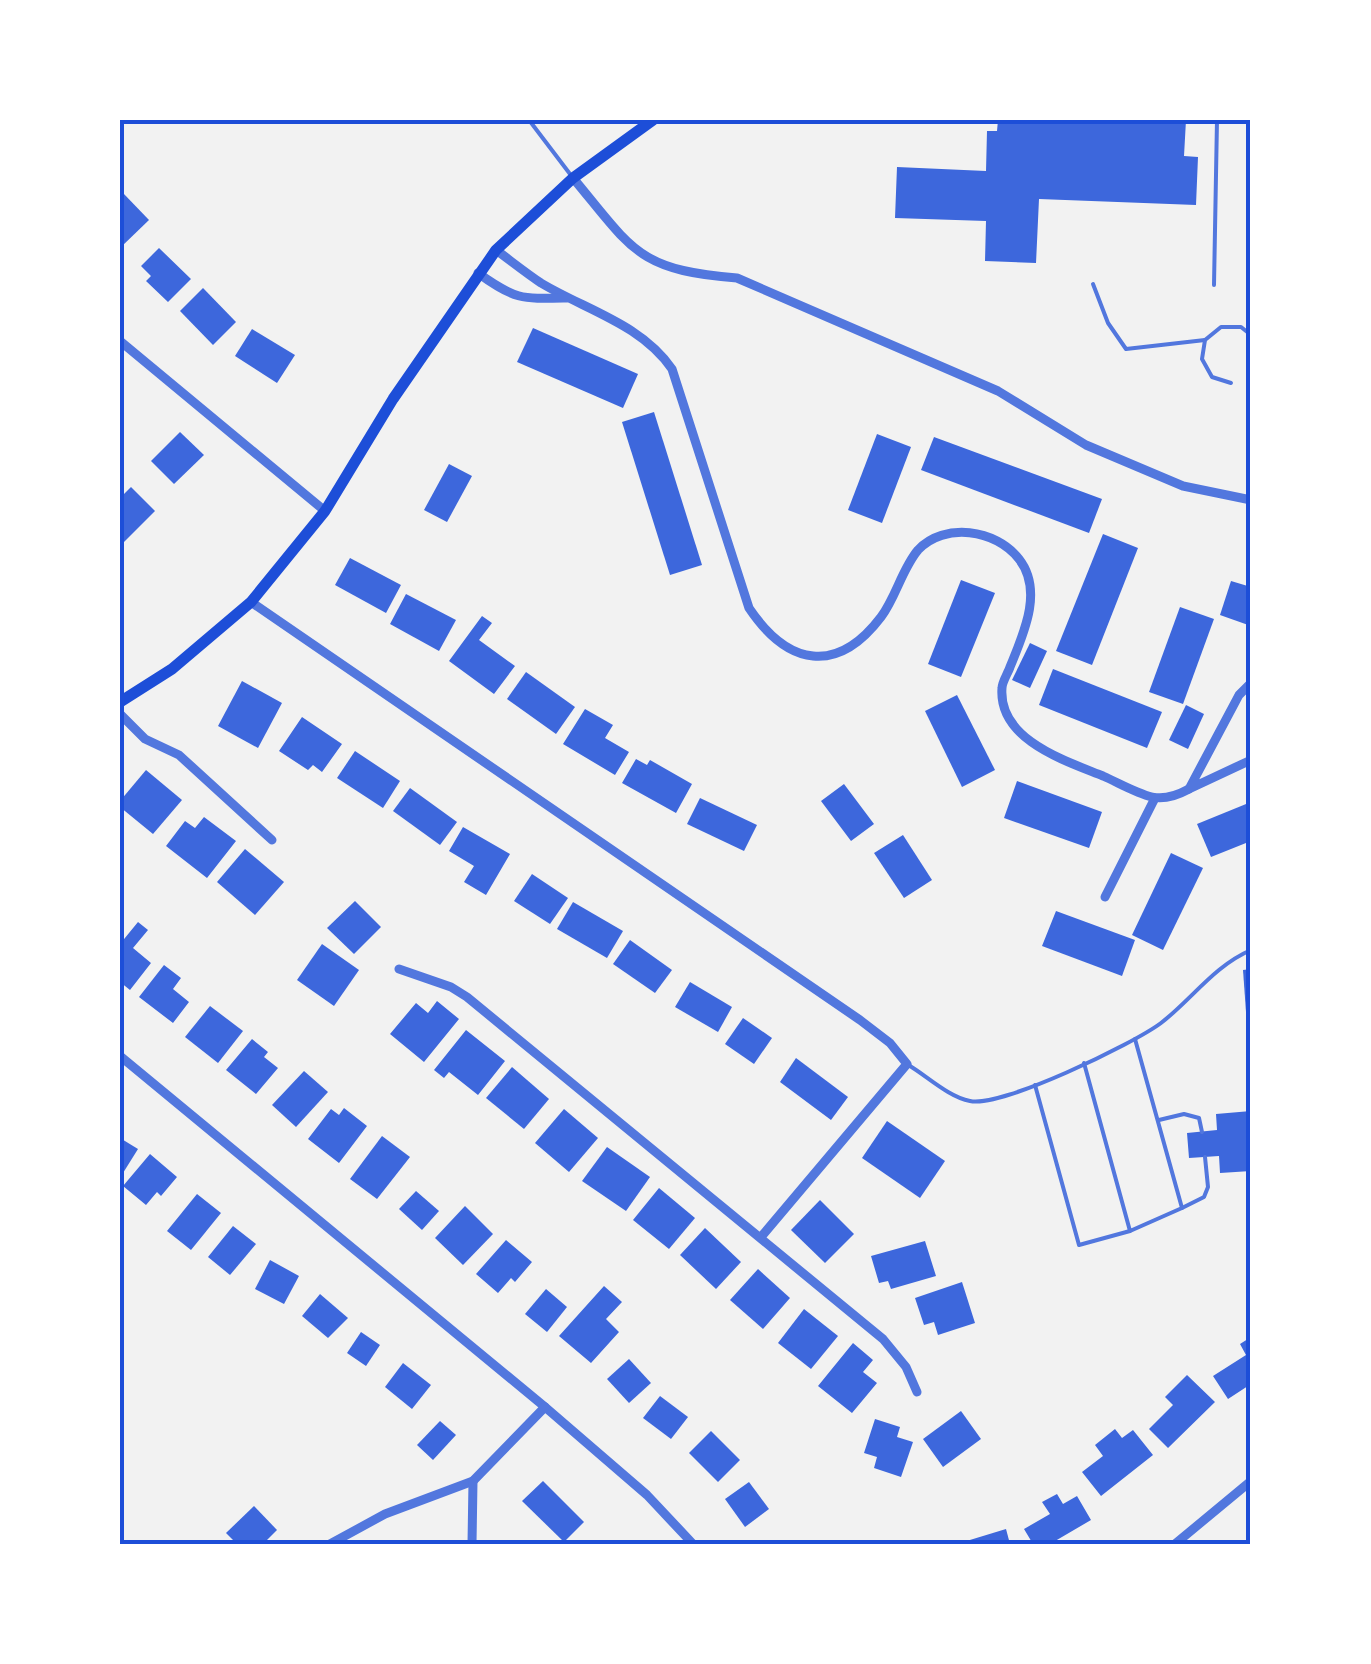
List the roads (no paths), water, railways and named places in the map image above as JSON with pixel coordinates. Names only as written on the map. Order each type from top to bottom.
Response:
[{"type":"main road","points":[[120,702],[172,669],[251,602],[325,510],[393,399],[496,250],[573,178],[653,120]]},
{"type":"street","points":[[573,178],[628,246],[654,264],[697,275],[737,278],[998,391],[1086,445],[1183,486],[1251,500]]},
{"type":"street","points":[[496,250],[539,282],[629,329],[659,350],[672,368],[749,608],[764,631],[792,650],[814,657],[846,653],[881,616],[919,549],[953,531],[984,535],[1001,543],[1020,560],[1030,584],[1028,620],[1002,688],[1010,720],[1024,738],[1046,752],[1155,798],[1176,796],[1251,760]]},
{"type":"street","points":[[478,273],[505,293],[524,299],[568,298]]},
{"type":"street","points":[[120,341],[325,510]]},
{"type":"street","points":[[251,602],[860,1020],[890,1043],[907,1064],[761,1237]]},
{"type":"street","points":[[1188,789],[1238,694],[1251,683]]},
{"type":"street","points":[[120,714],[145,739],[179,755],[272,840]]},
{"type":"street","points":[[1105,897],[1155,798]]},
{"type":"street","points":[[399,968],[451,986],[467,996],[761,1237],[883,1340],[906,1366],[916,1392]]},
{"type":"street","points":[[120,1056],[545,1407],[647,1495],[693,1544]]},
{"type":"street","points":[[330,1544],[385,1514],[473,1481],[545,1407]]},
{"type":"street","points":[[472,1544],[473,1481]]},
{"type":"street","points":[[1175,1544],[1251,1481]]},
{"type":"lane","points":[[529,120],[573,178]]},
{"type":"lane","points":[[1214,286],[1217,120]]},
{"type":"lane","points":[[1092,284],[1108,323],[1126,349],[1205,340],[1221,327],[1241,327],[1251,335]]},
{"type":"lane","points":[[1205,340],[1202,360],[1212,377],[1231,384]]},
{"type":"lane","points":[[907,1064],[958,1097],[986,1102],[1035,1085],[1136,1039],[1163,1022],[1204,981],[1251,950]]},
{"type":"lane","points":[[1136,1039],[1182,1208]]},
{"type":"lane","points":[[1084,1063],[1130,1231]]},
{"type":"lane","points":[[1035,1085],[1079,1244],[1130,1231],[1204,1196],[1208,1187],[1204,1157]]},
{"type":"lane","points":[[1158,1120],[1184,1114],[1199,1118],[1202,1132]]}]
